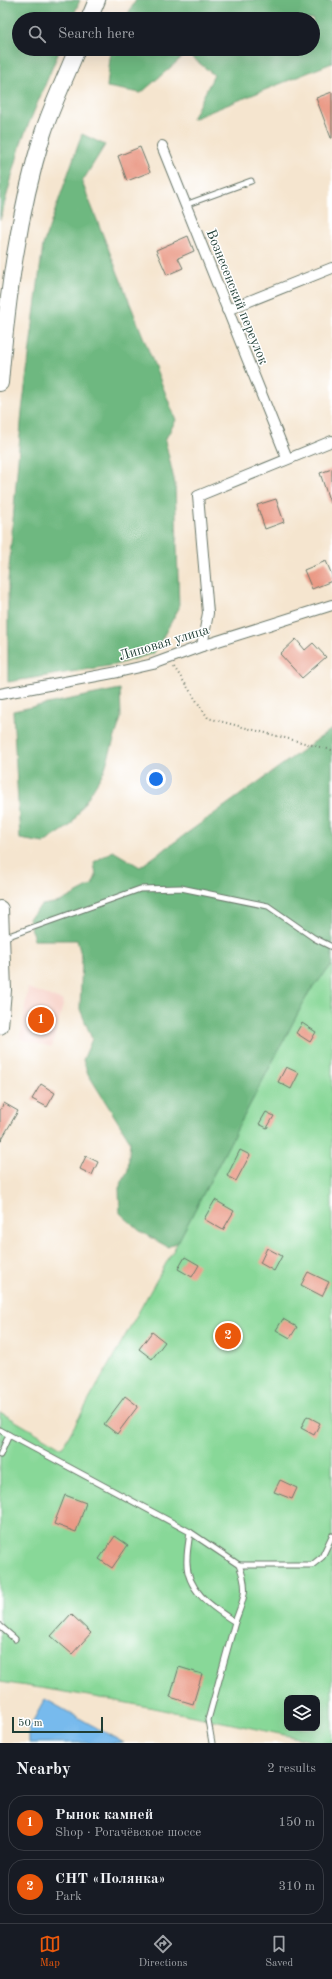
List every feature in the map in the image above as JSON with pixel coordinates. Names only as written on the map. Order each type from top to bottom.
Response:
[{"type":"main road","points":[[92,12],[97,0]]},
{"type":"main road","points":[[0,383],[4,336],[26,195],[43,132],[74,56]]},
{"type":"main road","points":[[0,909],[3,990],[0,1026]]},
{"type":"street","name":"Вознесенский переулок","points":[[162,146],[287,458]]},
{"type":"street","points":[[227,310],[332,268]]},
{"type":"street","points":[[202,646],[208,613],[198,496],[287,458],[332,441]]},
{"type":"street","name":"Липовая улица","points":[[0,694],[118,672],[168,658],[332,605]]},
{"type":"lane","points":[[185,205],[251,181]]},
{"type":"lane","points":[[2,938],[140,889],[181,888],[268,906],[314,938],[332,947]]},
{"type":"lane","points":[[0,1430],[190,1532],[239,1565],[312,1565],[322,1557],[332,1536]]},
{"type":"lane","points":[[0,1455],[9,1435]]},
{"type":"lane","points":[[190,1532],[186,1561],[190,1580],[200,1595],[212,1607],[235,1622]]},
{"type":"lane","points":[[212,1743],[208,1720],[235,1622],[244,1596],[245,1580],[239,1565]]},
{"type":"lane","points":[[0,1626],[15,1639]]},
{"type":"path","points":[[168,658],[208,718],[332,750]]},
{"type":"shaded area","points":[[28,988],[64,1001],[52,1047],[20,1039]]},
{"type":"green space","points":[[0,0],[80,0],[75,12],[12,12],[12,56],[57,56],[22,140],[0,220]]},
{"type":"green space","points":[[136,0],[332,0],[332,63],[192,119],[214,75],[191,56],[320,56],[320,12],[129,12]]},
{"type":"green space","points":[[110,56],[184,56],[141,93],[107,87]]},
{"type":"green space","points":[[82,134],[105,145],[82,182],[176,420],[165,440],[175,484],[179,608],[154,653],[115,665],[8,682],[8,581],[22,411],[43,245]]},
{"type":"green space","points":[[120,689],[121,718],[104,771],[71,825],[44,843],[20,839],[13,711]]},
{"type":"green space","points":[[332,729],[332,965],[309,992],[178,1242],[168,1247],[141,1232],[120,1213],[119,1188],[128,1170],[130,1141],[88,1074],[83,1060],[92,1039],[80,1009],[82,958],[77,940],[34,940],[29,918],[42,905],[60,902],[92,885],[96,876],[94,862],[113,851],[140,867]]},
{"type":"green space","points":[[332,965],[332,1743],[322,1743],[121,1702],[0,1682],[0,1412],[62,1448],[178,1242],[309,992]]},
{"type":"water","points":[[45,1699],[124,1743],[29,1743],[29,1728]]},
{"type":"building","points":[[332,92],[332,138],[331,138],[316,98]]},
{"type":"building","points":[[140,147],[150,172],[127,181],[118,156]]},
{"type":"building","points":[[188,236],[194,251],[178,258],[183,268],[167,275],[156,250]]},
{"type":"building","points":[[332,469],[332,503],[330,503],[320,473]]},
{"type":"building","points":[[276,499],[284,522],[265,529],[257,505]]},
{"type":"building","points":[[326,561],[332,575],[332,581],[312,589],[304,570]]},
{"type":"building","points":[[296,639],[305,650],[313,643],[326,657],[302,678],[280,654]]},
{"type":"building","points":[[302,1023],[316,1032],[310,1042],[296,1033]]},
{"type":"building","points":[[286,1067],[299,1073],[291,1089],[278,1082]]},
{"type":"building","points":[[41,1084],[55,1093],[47,1107],[32,1099]]},
{"type":"building","points":[[4,1103],[18,1111],[0,1142],[0,1110]]},
{"type":"building","points":[[266,1112],[274,1116],[267,1128],[259,1124]]},
{"type":"building","points":[[240,1150],[250,1155],[236,1181],[227,1176]]},
{"type":"building","points":[[86,1156],[98,1162],[92,1175],[80,1169]]},
{"type":"building","points":[[215,1200],[234,1211],[223,1230],[204,1219]]},
{"type":"building","points":[[267,1248],[282,1256],[274,1271],[260,1263]]},
{"type":"building","points":[[185,1257],[199,1265],[192,1277],[178,1269]]},
{"type":"building","points":[[308,1272],[329,1282],[322,1296],[301,1285]]},
{"type":"building","points":[[283,1319],[297,1327],[290,1338],[276,1330]]},
{"type":"building","points":[[152,1332],[165,1342],[152,1359],[139,1349]]},
{"type":"building","points":[[125,1396],[138,1406],[117,1434],[104,1424]]},
{"type":"building","points":[[307,1416],[320,1423],[314,1435],[301,1428]]},
{"type":"building","points":[[280,1480],[297,1488],[292,1499],[274,1492]]},
{"type":"building","points":[[65,1495],[86,1503],[76,1532],[54,1524]]},
{"type":"building","points":[[115,1536],[128,1545],[112,1568],[99,1559]]},
{"type":"building","points":[[71,1614],[91,1633],[72,1654],[51,1636]]},
{"type":"building","points":[[179,1667],[202,1674],[193,1704],[170,1697]]},
{"type":"place","name":"Рынок камней","points":[[41,1020]]},
{"type":"place","name":"СНТ «Полянка»","points":[[228,1336]]}]
